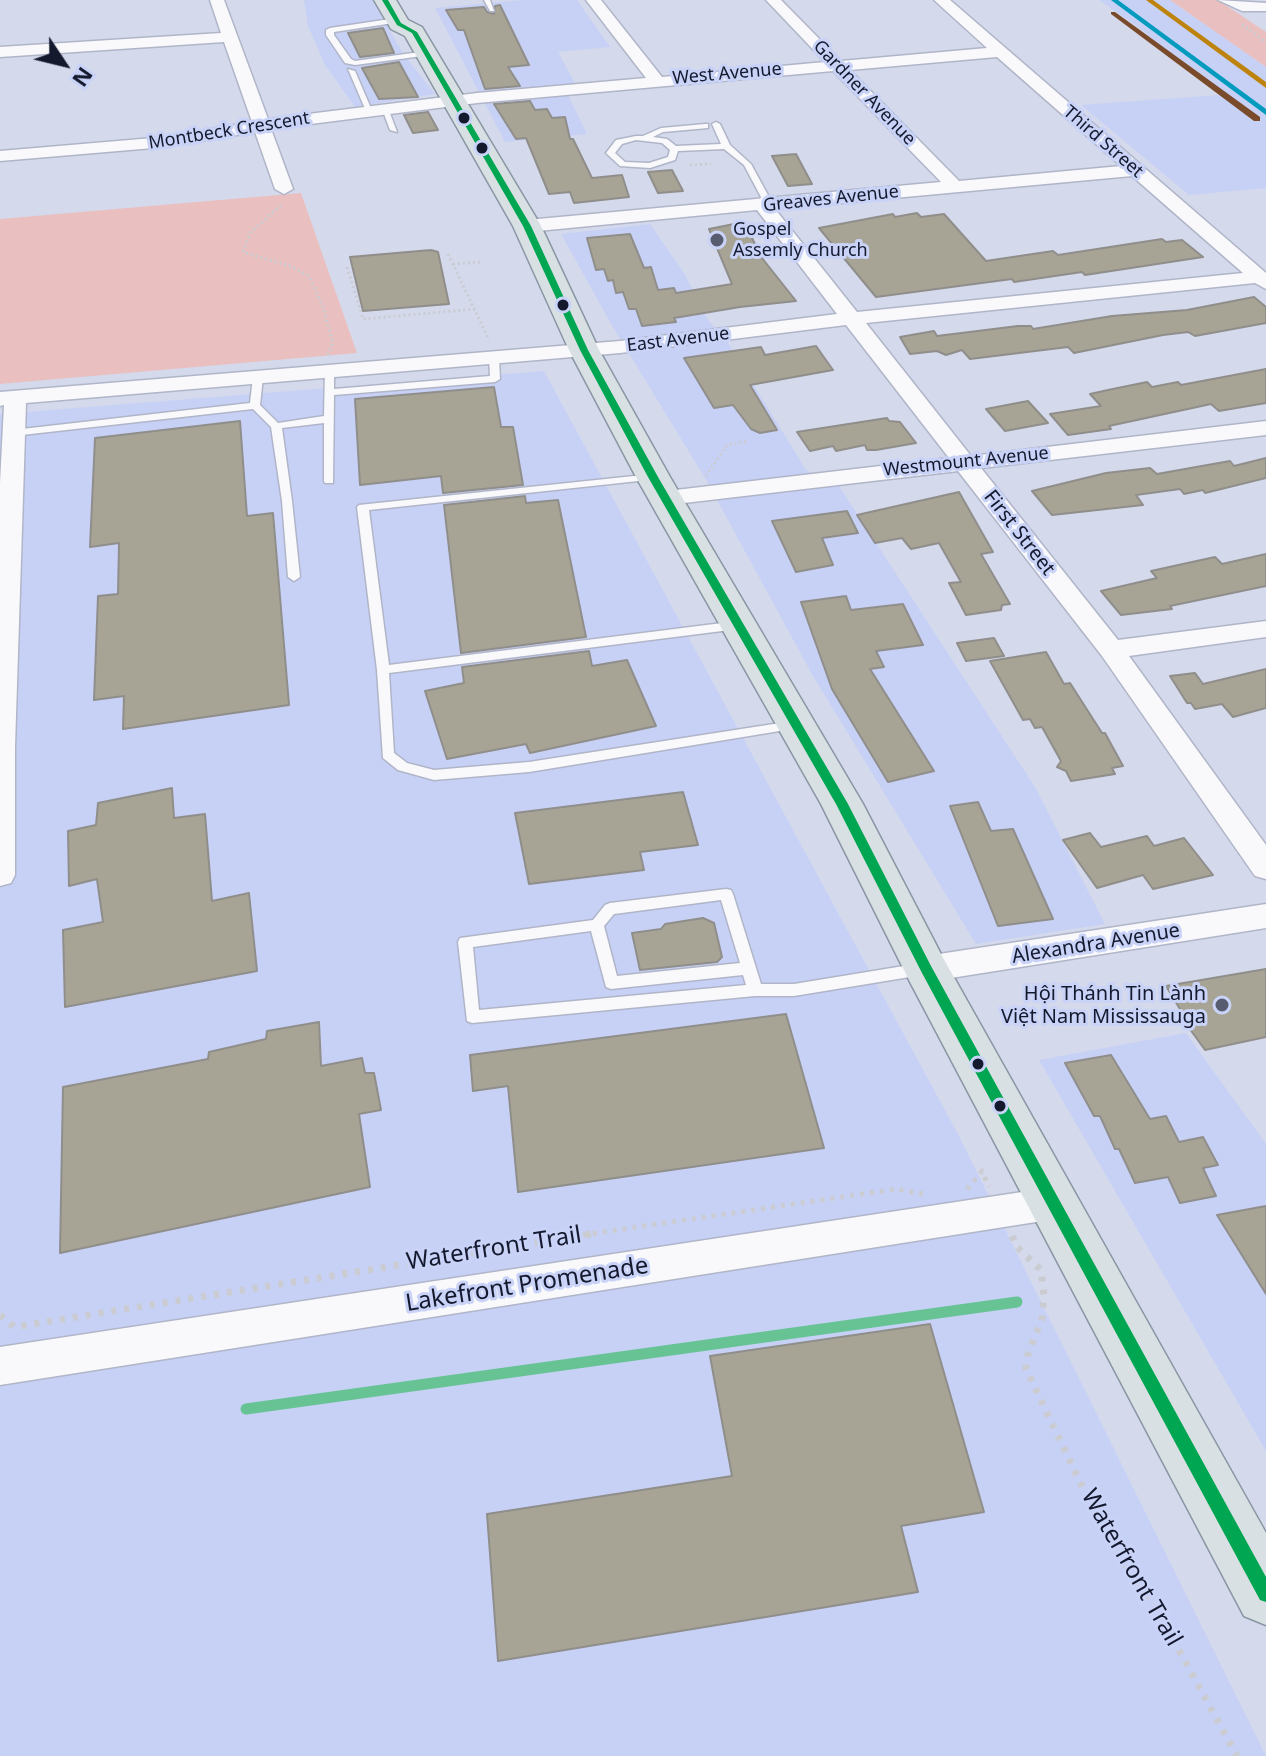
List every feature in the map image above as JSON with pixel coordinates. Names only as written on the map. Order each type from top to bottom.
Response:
[{"type":"main road","points":[[385,0],[427,53],[457,100],[527,226],[584,350],[842,804],[926,969],[1266,1594]]},
{"type":"main road","points":[[406,26],[420,21],[408,0]]},
{"type":"street","points":[[217,0],[264,125],[284,189]]},
{"type":"street","points":[[593,0],[656,80]]},
{"type":"street","name":"Gardner Avenue","points":[[773,0],[955,187]]},
{"type":"street","name":"Third Street","points":[[941,0],[1262,280]]},
{"type":"street","points":[[1225,0],[1242,7],[1266,7]]},
{"type":"street","points":[[0,52],[230,37]]},
{"type":"street","name":"West Avenue","points":[[457,100],[998,52]]},
{"type":"street","name":"Montbeck Crescent","points":[[0,156],[165,142],[264,125],[457,100]]},
{"type":"street","name":"Greaves Avenue","points":[[527,226],[1135,170]]},
{"type":"street","name":"First Street","points":[[762,205],[1111,650],[1266,868]]},
{"type":"street","name":"East Avenue","points":[[7,399],[258,377],[327,374],[401,376],[449,372],[493,352],[584,350],[849,319],[1262,280]]},
{"type":"street","points":[[0,875],[1,747],[13,433],[7,399]]},
{"type":"street","name":"Westmount Avenue","points":[[660,487],[965,462],[1266,428]]},
{"type":"street","points":[[1111,650],[1266,629]]},
{"type":"street","name":"Alexandra Avenue","points":[[926,969],[1266,916]]},
{"type":"street","name":"Lakefront Promenade","points":[[0,1366],[1055,1203]]},
{"type":"lane","points":[[487,0],[492,10]]},
{"type":"lane","points":[[406,26],[330,30],[330,35],[348,61],[355,63],[427,53]]},
{"type":"lane","points":[[351,71],[394,130]]},
{"type":"lane","points":[[716,124],[726,146],[747,164],[765,197],[762,205]]},
{"type":"lane","points":[[645,138],[661,130],[705,126]]},
{"type":"lane","points":[[674,149],[672,158],[650,166],[623,164],[612,157],[610,149],[619,142],[645,138],[664,141],[674,149],[726,146]]},
{"type":"lane","points":[[327,374],[329,481]]},
{"type":"lane","points":[[255,406],[258,377]]},
{"type":"lane","points":[[13,433],[255,406],[276,426],[294,577]]},
{"type":"lane","points":[[276,426],[327,419]]},
{"type":"lane","points":[[660,487],[363,507],[383,670],[388,755],[403,767],[434,775],[529,767],[796,724]]},
{"type":"lane","points":[[383,670],[738,625]]},
{"type":"lane","points":[[755,990],[726,894],[610,909],[597,925],[465,942],[472,1017],[841,984],[926,969]]},
{"type":"lane","points":[[597,925],[611,983],[749,968]]},
{"type":"path","points":[[284,189],[282,204],[250,233],[243,252],[290,266],[309,276],[323,307],[333,343],[327,374]]},
{"type":"path","points":[[448,254],[493,352]]},
{"type":"path","points":[[453,264],[480,262]]},
{"type":"path","points":[[347,267],[363,319],[475,309]]},
{"type":"path","points":[[704,481],[727,445],[749,441]]},
{"type":"path","points":[[964,1193],[982,1171]]},
{"type":"path","name":"Waterfront Trail","points":[[0,1315],[14,1327],[474,1251],[881,1191],[911,1190],[927,1195]]},
{"type":"path","name":"Waterfront Trail","points":[[1017,1247],[1041,1270],[1044,1296],[1042,1318],[1028,1354],[1026,1369],[1104,1532],[1174,1641],[1237,1756]]},
{"type":"shaded area","points":[[304,0],[372,0],[404,55],[435,94],[355,107],[325,65],[308,26]]},
{"type":"shaded area","points":[[522,0],[577,0],[610,47],[558,52],[581,94],[568,95],[587,134],[505,142],[435,8]]},
{"type":"shaded area","points":[[1099,0],[1170,0],[1266,67],[1266,188],[1189,195],[1081,105],[1220,95],[1142,30]]},
{"type":"shaded area","points":[[1170,0],[1218,0],[1266,32],[1266,67]]},
{"type":"shaded area","points":[[301,193],[357,353],[0,384],[0,219]]},
{"type":"shaded area","points":[[650,224],[684,273],[708,320],[726,340],[806,470],[839,486],[1035,787],[1105,924],[976,944],[813,676],[705,478],[614,329],[561,234]]},
{"type":"shaded area","points":[[544,371],[959,1136],[1266,1756],[0,1756],[0,414]]},
{"type":"shaded area","points":[[1186,1033],[1266,1144],[1266,1451],[1039,1060]]},
{"type":"building","points":[[500,5],[529,65],[508,67],[520,86],[485,89],[464,30],[458,30],[446,10],[484,7],[494,14],[495,6]]},
{"type":"building","points":[[383,28],[394,53],[360,57],[348,33]]},
{"type":"building","points":[[399,62],[418,97],[379,99],[362,68]]},
{"type":"building","points":[[530,101],[535,110],[547,109],[552,118],[565,117],[570,139],[573,139],[592,178],[622,175],[629,197],[574,203],[570,192],[549,194],[526,138],[516,139],[494,104]]},
{"type":"building","points":[[428,112],[438,130],[413,133],[404,115]]},
{"type":"building","points":[[796,154],[812,184],[788,186],[772,156]]},
{"type":"building","points":[[672,170],[683,191],[658,193],[648,172]]},
{"type":"building","points":[[917,213],[921,217],[944,214],[986,261],[1053,251],[1058,255],[1162,239],[1166,242],[1182,240],[1203,257],[1085,275],[1082,272],[1014,282],[1012,279],[876,297],[819,228],[893,214],[895,217]]},
{"type":"building","points":[[744,222],[762,258],[796,301],[740,307],[674,318],[676,322],[642,326],[636,309],[629,309],[623,292],[616,293],[613,280],[608,281],[604,269],[596,270],[587,238],[630,234],[644,268],[651,267],[658,290],[674,288],[676,293],[732,284],[709,229]]},
{"type":"building","points":[[438,252],[449,304],[363,311],[350,257]]},
{"type":"building","points":[[1254,297],[1266,307],[1266,323],[1195,336],[1188,332],[1163,335],[1074,353],[1068,347],[970,359],[962,350],[946,355],[937,351],[910,354],[900,337],[934,331],[937,336],[1018,326],[1031,326],[1033,329],[1112,316],[1187,310]]},
{"type":"building","points":[[816,346],[833,370],[750,385],[777,430],[760,433],[751,429],[733,405],[714,408],[684,358],[761,347],[765,355]]},
{"type":"building","points":[[1266,369],[1266,403],[1219,411],[1211,404],[1109,426],[1111,429],[1068,435],[1050,414],[1101,406],[1090,394],[1108,390],[1147,382],[1152,387],[1178,382],[1181,385]]},
{"type":"building","points":[[494,387],[501,427],[513,427],[523,485],[443,493],[441,476],[360,485],[355,399]]},
{"type":"building","points":[[1028,401],[1048,423],[1005,431],[986,409]]},
{"type":"building","points":[[887,418],[900,422],[916,443],[876,450],[867,450],[865,445],[836,451],[833,446],[810,451],[797,432]]},
{"type":"building","points":[[240,421],[247,516],[273,513],[289,705],[123,729],[124,696],[94,700],[98,596],[118,594],[119,543],[90,547],[95,438]]},
{"type":"building","points":[[1266,458],[1266,478],[1205,493],[1203,490],[1184,494],[1180,489],[1136,495],[1143,505],[1052,515],[1032,491],[1106,473],[1150,468],[1157,474],[1230,461],[1234,466]]},
{"type":"building","points":[[959,492],[993,552],[981,554],[1010,604],[1002,605],[1001,610],[966,615],[949,583],[961,582],[939,543],[911,549],[902,538],[875,543],[857,515]]},
{"type":"building","points":[[525,496],[526,503],[558,500],[586,637],[461,653],[444,505]]},
{"type":"building","points":[[847,511],[858,533],[822,538],[833,565],[796,572],[772,521]]},
{"type":"building","points":[[1266,554],[1266,586],[1170,606],[1172,609],[1121,615],[1101,591],[1157,578],[1151,571],[1215,557],[1222,564]]},
{"type":"building","points":[[846,596],[851,610],[903,604],[923,645],[876,651],[884,667],[870,669],[934,771],[888,782],[832,689],[801,602]]},
{"type":"building","points":[[994,638],[1004,656],[966,661],[957,643]]},
{"type":"building","points":[[589,651],[592,666],[627,660],[656,726],[530,753],[526,744],[447,759],[425,691],[464,683],[462,667]]},
{"type":"building","points":[[1046,652],[1064,684],[1070,683],[1102,733],[1105,733],[1123,766],[1112,768],[1115,774],[1071,781],[1066,771],[1057,767],[1061,761],[1042,727],[1035,728],[1030,719],[1023,720],[990,661]]},
{"type":"building","points":[[1266,669],[1266,708],[1233,717],[1222,704],[1195,709],[1187,703],[1170,676],[1195,673],[1203,684]]},
{"type":"building","points":[[172,788],[174,818],[205,814],[212,901],[249,893],[257,971],[65,1007],[63,930],[103,922],[97,879],[69,886],[68,831],[96,825],[98,803]]},
{"type":"building","points":[[683,792],[698,845],[640,852],[644,870],[529,884],[515,813]]},
{"type":"building","points":[[978,802],[991,831],[1013,829],[1053,919],[998,926],[950,806]]},
{"type":"building","points":[[1090,833],[1101,847],[1147,836],[1154,846],[1184,838],[1213,875],[1153,889],[1143,875],[1097,888],[1063,840]]},
{"type":"building","points":[[703,918],[714,923],[722,957],[717,962],[640,970],[632,933]]},
{"type":"building","name":"Hội Thánh Tin Lành Việt Nam Mississauga","points":[[1266,969],[1266,1037],[1205,1050],[1166,986]]},
{"type":"building","points":[[786,1014],[824,1148],[518,1192],[508,1086],[473,1091],[470,1055]]},
{"type":"building","points":[[319,1022],[321,1066],[362,1058],[365,1073],[374,1073],[381,1110],[359,1114],[370,1187],[60,1253],[63,1087],[208,1059],[209,1052],[266,1039],[267,1031]]},
{"type":"building","points":[[1111,1055],[1150,1119],[1166,1116],[1179,1142],[1203,1137],[1218,1165],[1203,1168],[1216,1196],[1180,1203],[1168,1177],[1135,1183],[1100,1116],[1094,1116],[1065,1063]]},
{"type":"building","points":[[1266,1206],[1266,1294],[1217,1215]]},
{"type":"building","points":[[930,1324],[984,1512],[901,1526],[918,1592],[498,1661],[487,1514],[732,1476],[710,1356]]},
{"type":"waterway","points":[[246,1409],[1017,1302]]},
{"type":"transit line","points":[[385,0],[399,24],[414,32],[527,226],[584,350],[653,477],[842,804],[926,969],[1266,1594]]},
{"type":"transit line","points":[[1114,0],[1266,113]]},
{"type":"transit line","points":[[1149,0],[1266,86]]},
{"type":"transit line","points":[[1113,13],[1257,119]]},
{"type":"place","name":"Gospel Assemly Church","points":[[717,240]]},
{"type":"place","name":"Hội Thánh Tin Lành Việt Nam Mississauga","points":[[1222,1005]]}]
